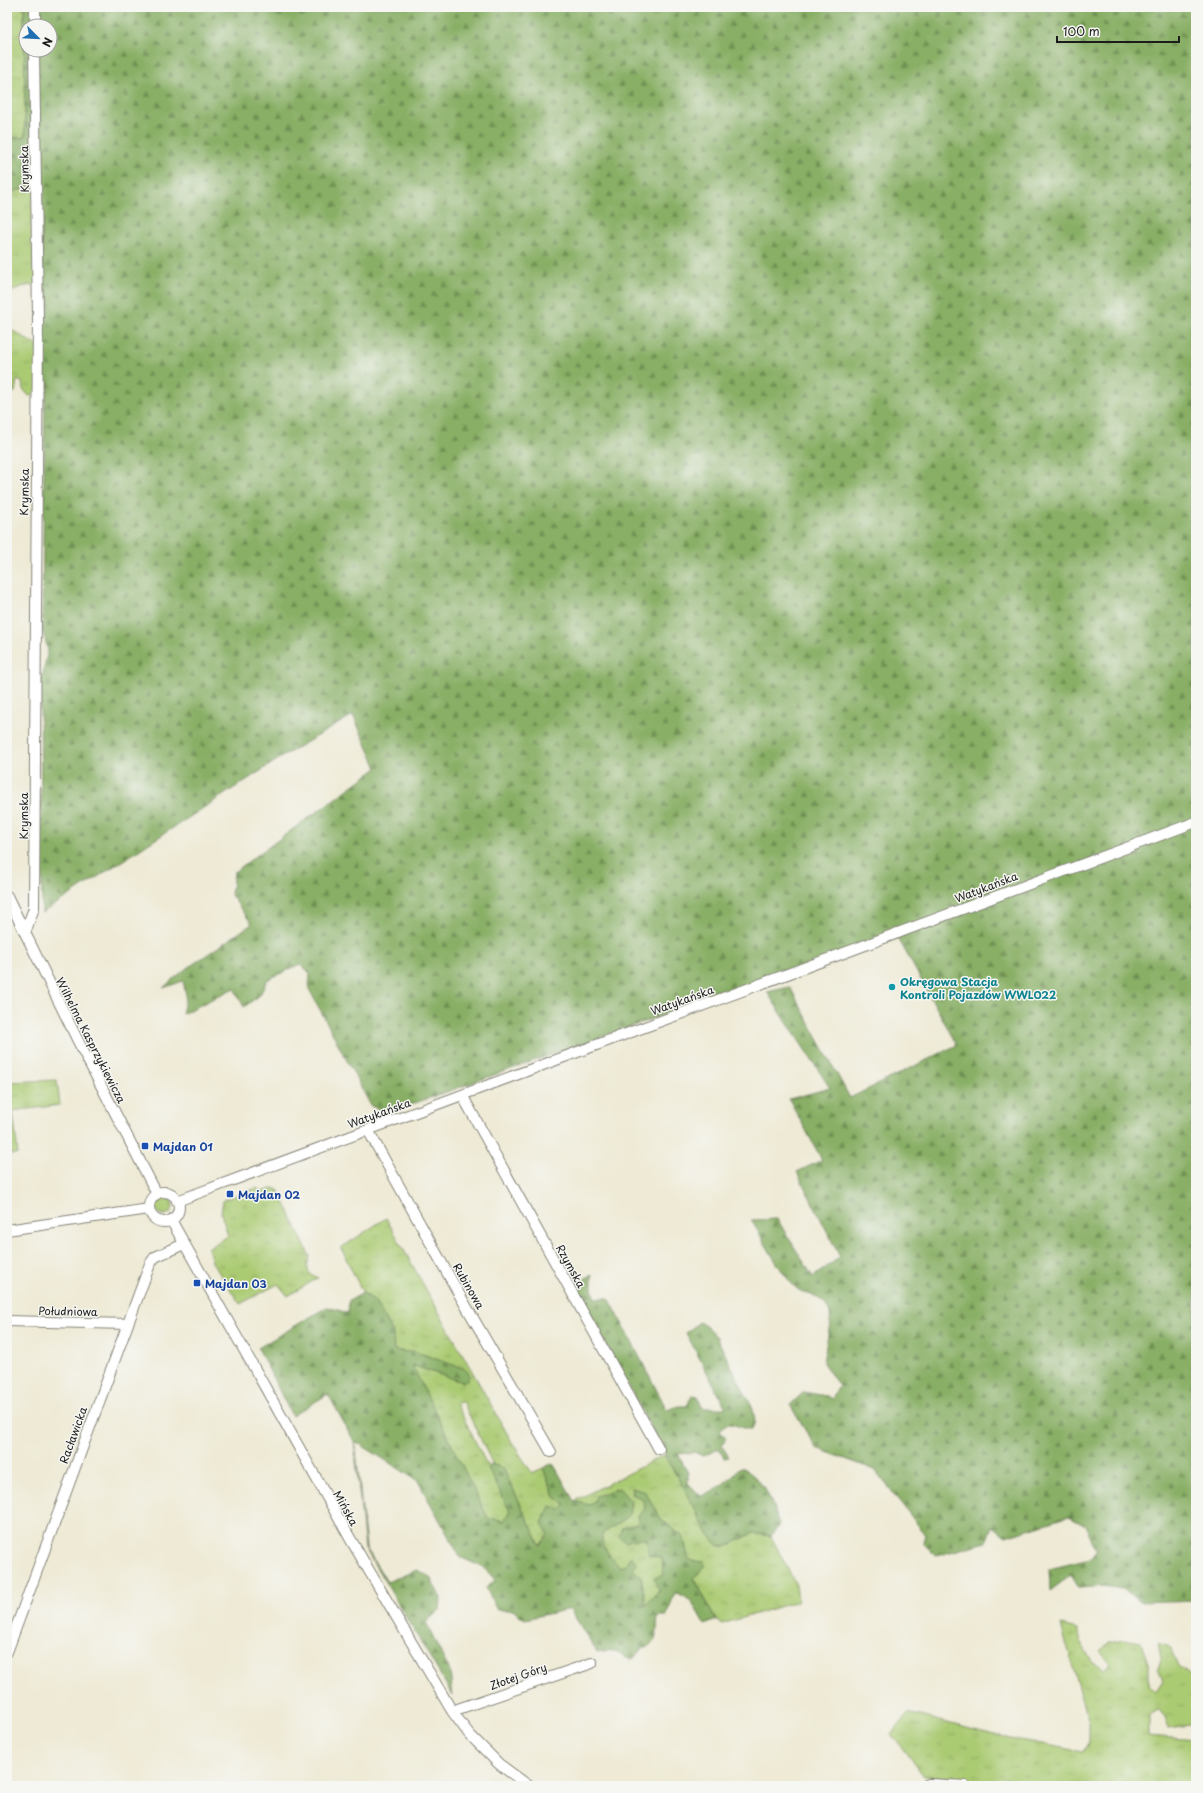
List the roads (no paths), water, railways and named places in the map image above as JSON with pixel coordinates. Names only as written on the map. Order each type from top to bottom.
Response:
[{"type":"street","points":[[35,7],[35,18]]},
{"type":"street","name":"Krymska","points":[[25,933],[34,908],[38,318],[34,58]]},
{"type":"street","name":"Watykańska","points":[[177,1201],[1196,822]]},
{"type":"street","name":"Wilhelma Kasprzykiewicza","points":[[7,896],[78,1042],[157,1194]]},
{"type":"street","name":"Rzymska","points":[[462,1095],[659,1449]]},
{"type":"street","name":"Rubinowa","points":[[368,1130],[459,1294],[551,1452]]},
{"type":"street","points":[[166,1192],[177,1201],[178,1212],[171,1220],[160,1221],[155,1219],[149,1209],[150,1200],[157,1194],[166,1192]]},
{"type":"street","points":[[7,1230],[149,1209]]},
{"type":"street","name":"Mińska","points":[[171,1220],[354,1547],[452,1711],[470,1734],[499,1764],[529,1786]]},
{"type":"street","name":"Racławicka","points":[[7,1652],[150,1264],[155,1257],[184,1244]]},
{"type":"street","name":"Południowa","points":[[7,1321],[128,1324]]},
{"type":"street","name":"Złotej Góry","points":[[452,1711],[592,1663]]},
{"type":"street","points":[[926,1786],[928,1784],[965,1786]]},
{"type":"place","name":"Okręgowa Stacja Kontroli Pojazdów WWL022","points":[[892,987]]},
{"type":"place","name":"Majdan 01","points":[[145,1146]]},
{"type":"place","name":"Majdan 02","points":[[230,1194]]},
{"type":"place","name":"Majdan 03","points":[[197,1283]]}]
